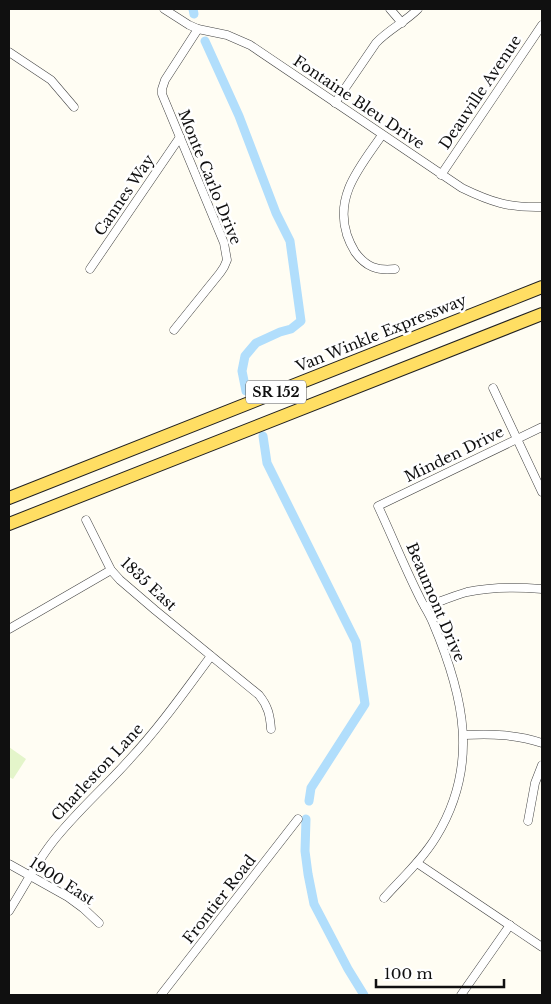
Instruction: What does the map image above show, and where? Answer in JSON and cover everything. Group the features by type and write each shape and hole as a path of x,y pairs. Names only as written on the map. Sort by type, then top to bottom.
{"main road":[{"name":"Van Winkle Expressway","path":"9,498 542,287"},
{"name":"SR 152","path":"9,524 542,314"}],"street":[{"name":"Fontaine Bleu Drive","path":"164,9 189,25 239,39 462,188 499,204 520,208 542,207"},
{"path":"390,9 402,23"},
{"path":"335,103 372,48 384,35 418,9"},
{"name":"Deauville Avenue","path":"441,175 542,25"},
{"name":"Monte Carlo Drive","path":"174,330 220,274 227,260 224,243 163,97 162,89 165,80 198,28"},
{"path":"9,52 50,80 74,107"},
{"path":"382,135 350,182 344,202 343,216 349,240 354,251 363,261 373,268 395,269"},
{"name":"Cannes Way","path":"90,269 180,136"},
{"path":"493,388 542,492"},
{"name":"Minden Drive","path":"378,506 542,427"},
{"name":"Beaumont Drive","path":"378,506 419,598 433,622 459,699 464,735 458,784 446,817 436,837 417,863 384,898"},
{"name":"1835 East","path":"86,520 112,570 120,580 260,695 270,716 270,729"},
{"path":"9,629 112,570"},
{"path":"425,608 466,593 490,589 542,589"},
{"name":"Charleston Lane","path":"9,911 30,875 58,834 118,773 144,743 211,656"},
{"path":"464,735 510,735 529,738 542,743"},
{"path":"528,821 535,783 542,765"},
{"name":"Frontier Road","path":"161,995 298,819"},
{"path":"417,863 542,947"},
{"name":"1900 East","path":"9,864 75,902 99,923"},
{"path":"461,995 510,925"}],"green space":[{"path":"9,747 26,759 13,779 9,777"}],"waterway":[{"path":"193,9 194,14"},
{"path":"205,41 239,116 276,213 290,241 301,321 291,329 256,343 245,356 242,371 246,391"},
{"path":"263,436 267,463 356,642 365,704 311,788 309,801"},
{"path":"306,819 305,851 314,904 348,969 364,995"}]}
